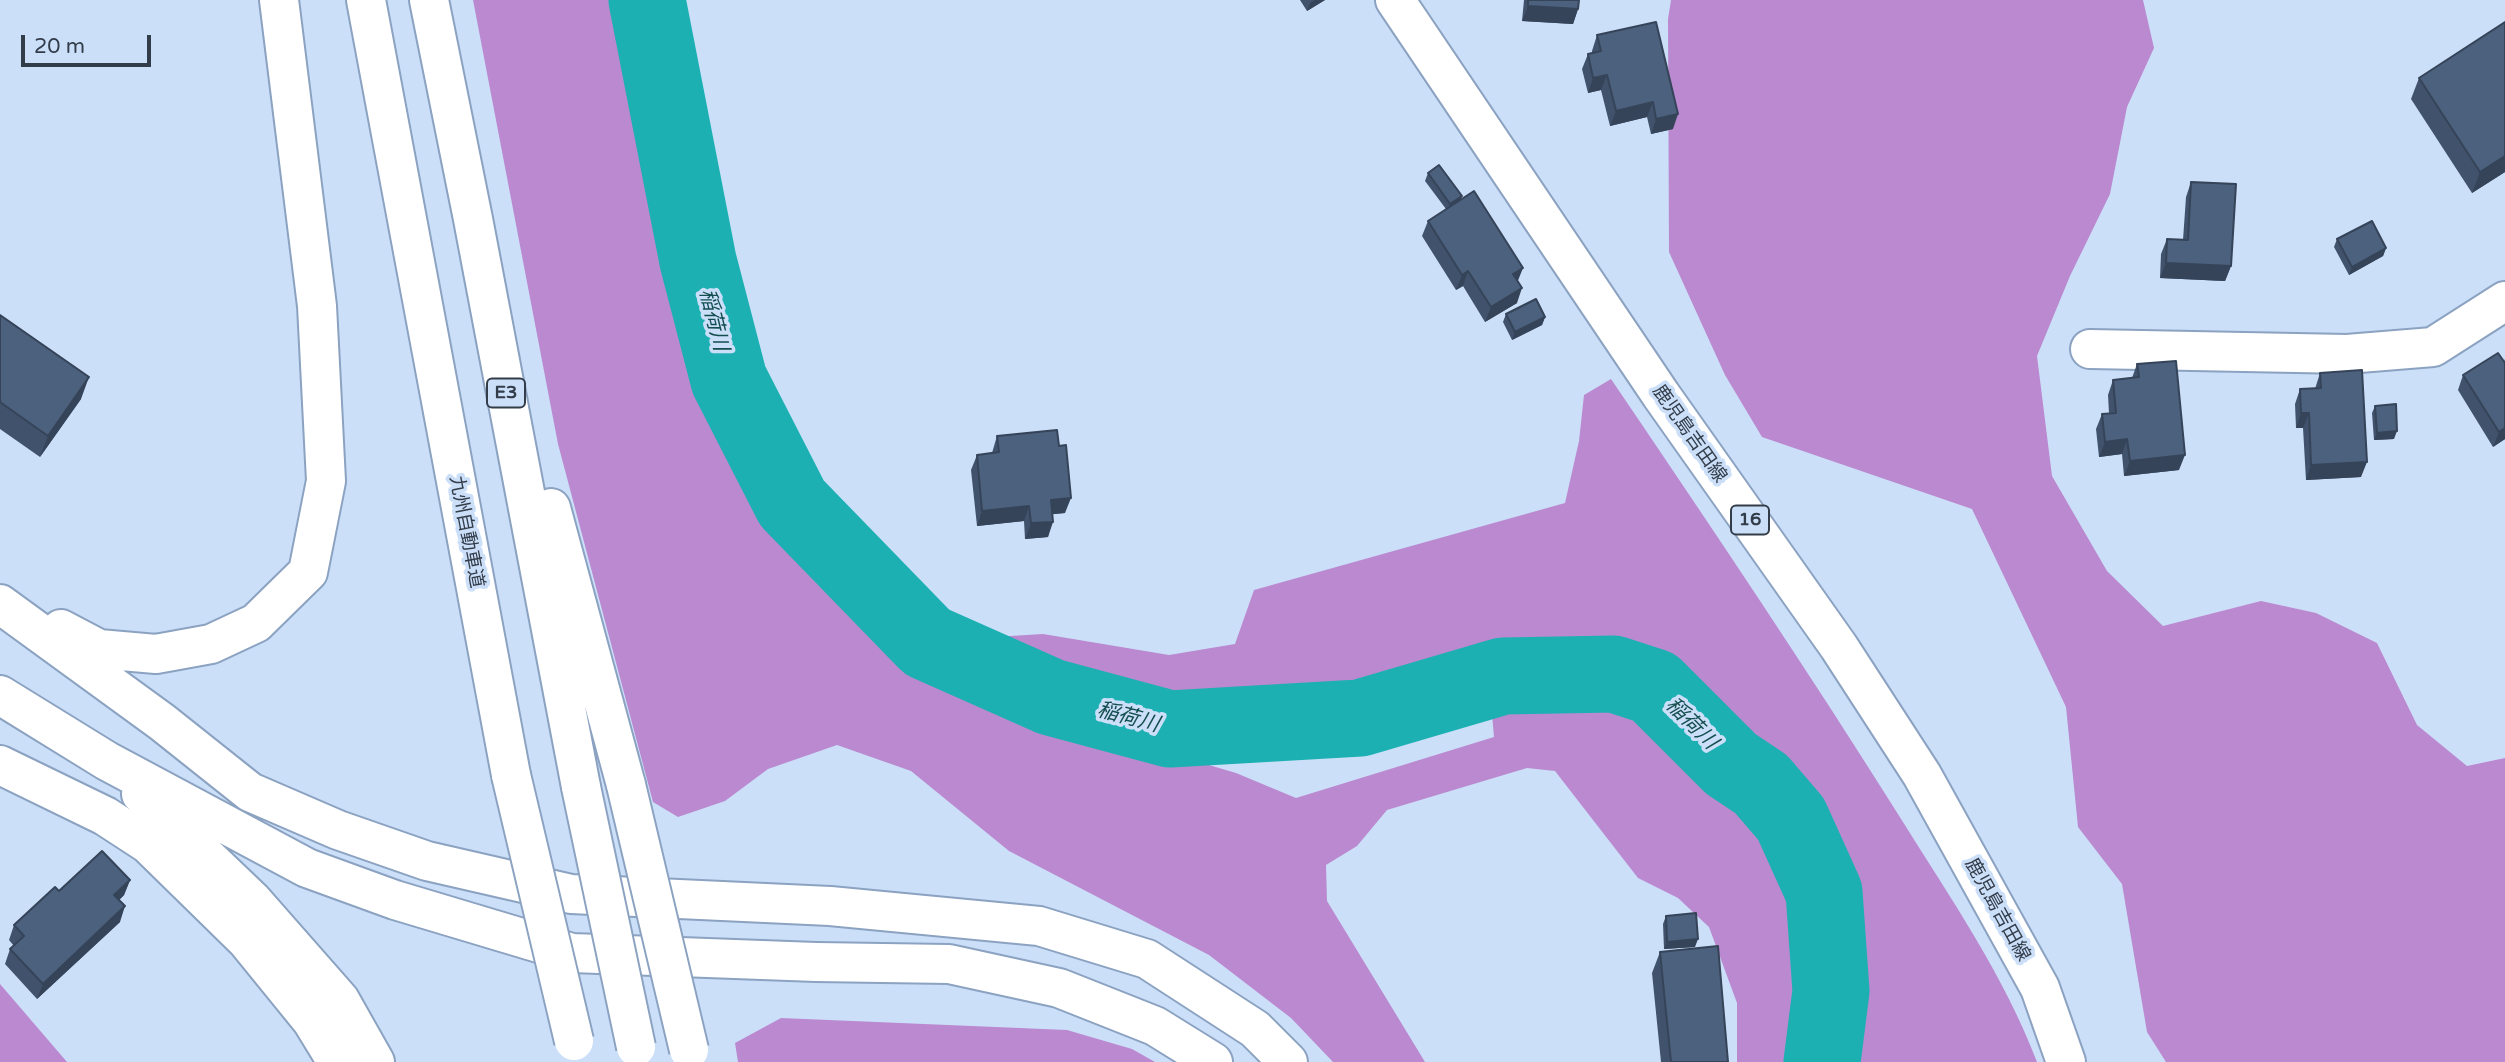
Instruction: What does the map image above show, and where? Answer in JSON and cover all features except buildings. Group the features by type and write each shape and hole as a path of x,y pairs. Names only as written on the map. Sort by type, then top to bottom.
{"main road":[{"path":"0,597 99,649 156,654 211,644 256,623 307,572 326,481 317,306 279,0"},
{"name":"九州自動車道","path":"366,0 511,775 576,1051"},
{"name":"E3","path":"429,0 581,787 638,1055"},
{"name":"鹿児島吉田線","path":"1395,0 1661,395 1839,647 1922,775 2040,988 2066,1062"},
{"path":"473,219 626,785 691,1056"},
{"path":"2090,349 2347,354 2433,347 2505,301"},
{"path":"0,604 162,722 250,792 351,834 428,861 571,894 830,906 1039,926 1147,960 1255,1029 1288,1062"},
{"path":"0,695 107,761 307,868 395,900 572,953 949,964 1059,988 1154,1026 1213,1062"},
{"path":"107,761 253,901 340,1000 375,1062"},
{"path":"0,765 105,816 148,844 247,941 312,1021 337,1062"}],"shaded area":[{"path":"473,0 625,0 655,136 698,362 753,478 827,576 880,628 970,688 1094,731 1236,773 1296,798 1494,737 1488,668 1340,731 1250,738 1067,690 1002,661 994,637 1043,634 1169,655 1235,644 1254,590 1565,503 1579,441 1584,395 1611,379 1795,654 1958,909 2009,999 2037,1062 1737,1062 1737,1003 1709,927 1678,898 1638,878 1555,771 1527,768 1387,810 1357,846 1326,865 1327,901 1425,1062 1333,1062 1291,1018 1209,955 1009,851 911,771 837,745 768,769 725,801 678,817 653,802 558,444"},
{"path":"1671,0 2143,0 2154,48 2127,107 2110,194 2070,276 2037,356 2052,476 2107,571 2163,626 2261,601 2316,613 2377,643 2417,725 2467,766 2505,758 2505,1062 2166,1062 2147,1032 2122,884 2078,827 2066,707 1972,509 1762,437 1725,375 1669,252 1668,19"},
{"path":"0,984 67,1062 0,1062"},
{"path":"781,1018 1067,1030 1132,1049 1155,1062 738,1062 735,1043"}],"waterway":[{"name":"稲荷川","path":"647,0 698,261 729,380 792,503 927,642 1051,697 1170,729 1360,718 1503,676 1614,674 1654,687 1731,764 1761,784 1791,819 1824,892 1831,991 1822,1062"}]}
